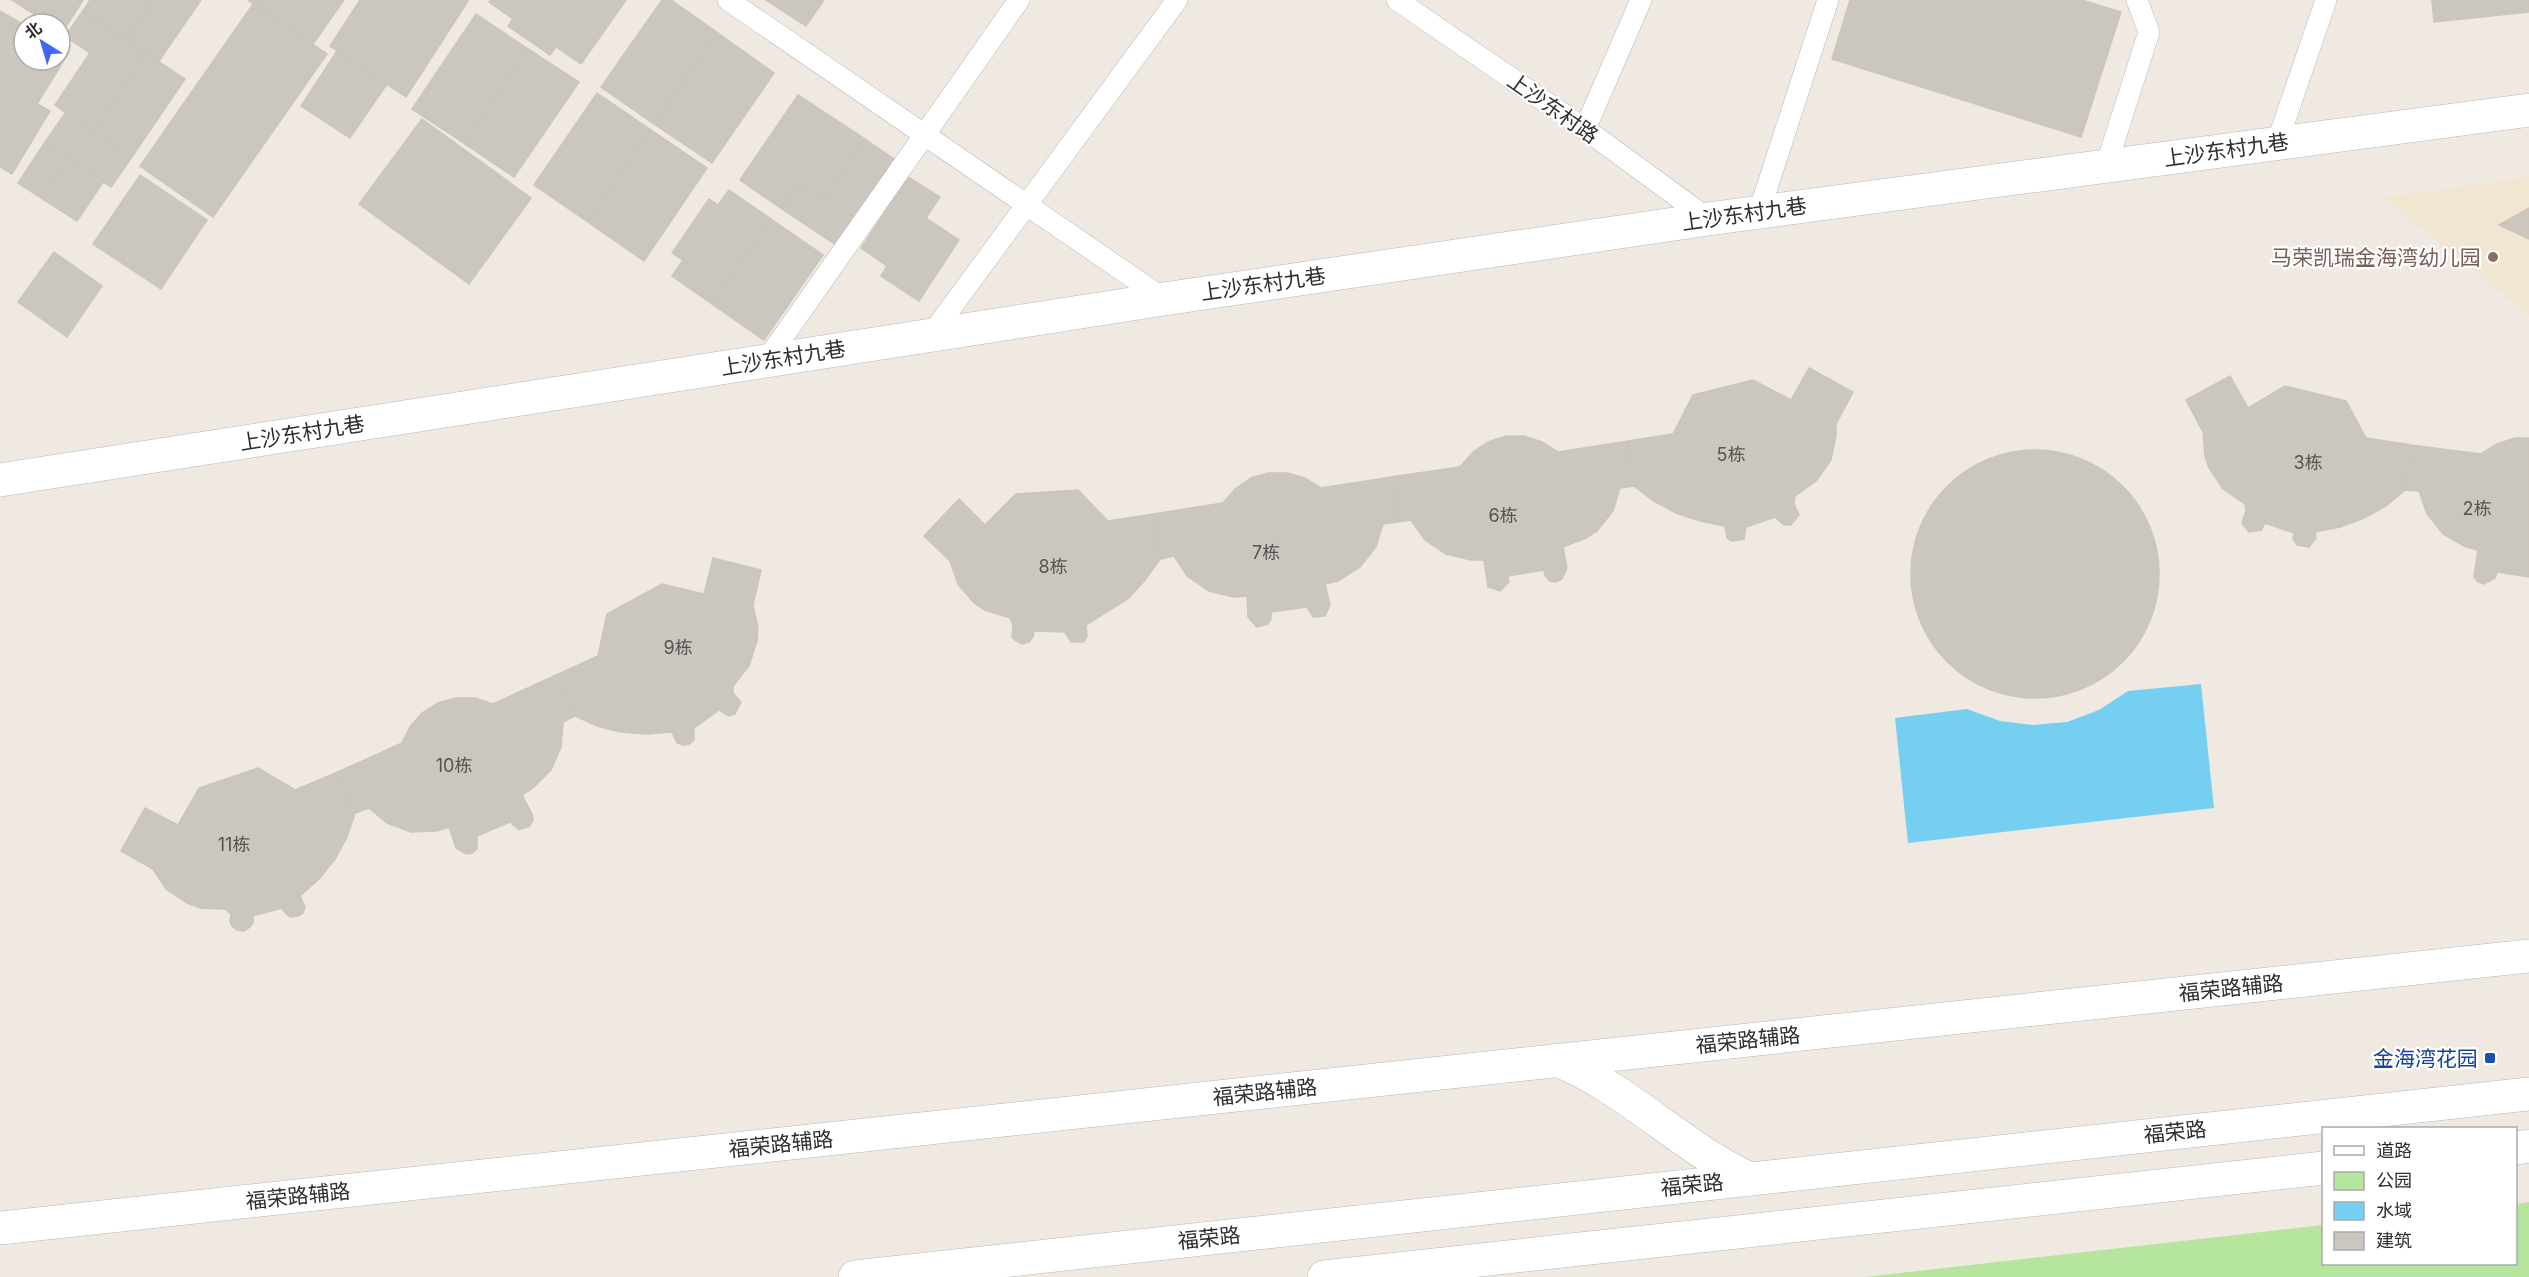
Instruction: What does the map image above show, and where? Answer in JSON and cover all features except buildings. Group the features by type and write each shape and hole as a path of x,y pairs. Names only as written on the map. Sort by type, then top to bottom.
{"street":[{"name":"上沙东村九巷","path":"0,480 1164,299 1708,219 2529,110"},
{"name":"福荣路辅路","path":"0,1228 2529,956"},
{"path":"1557,1060 1599,1080 1710,1158 1750,1179"},
{"name":"福荣路","path":"855,1277 2529,1094"},
{"path":"1324,1277 2322,1168"}],"lane":[{"path":"728,0 1164,299"},
{"path":"766,361 1019,0"},
{"path":"932,335 1177,0"},
{"name":"上沙东村路","path":"1396,0 1585,129 1708,219"},
{"path":"1585,129 1641,0"},
{"path":"1759,212 1828,0"},
{"path":"2106,166 2149,32 2137,0"},
{"path":"2277,143 2326,0"}],"shaded area":[{"name":"马荣凯瑞金海湾幼儿园","path":"2529,177 2529,315 2383,198"}],"green space":[{"path":"2529,1202 2529,1277 1865,1277 2322,1225 2322,1265 2517,1265 2517,1204"}],"water":[{"path":"2201,684 2214,808 1908,843 1895,718 1967,709 2000,721 2033,725 2067,722 2099,710 2128,691"}],"place":[{"name":"马荣凯瑞金海湾幼儿园","path":"2493,257"},
{"name":"金海湾花园","path":"2490,1058"}]}
